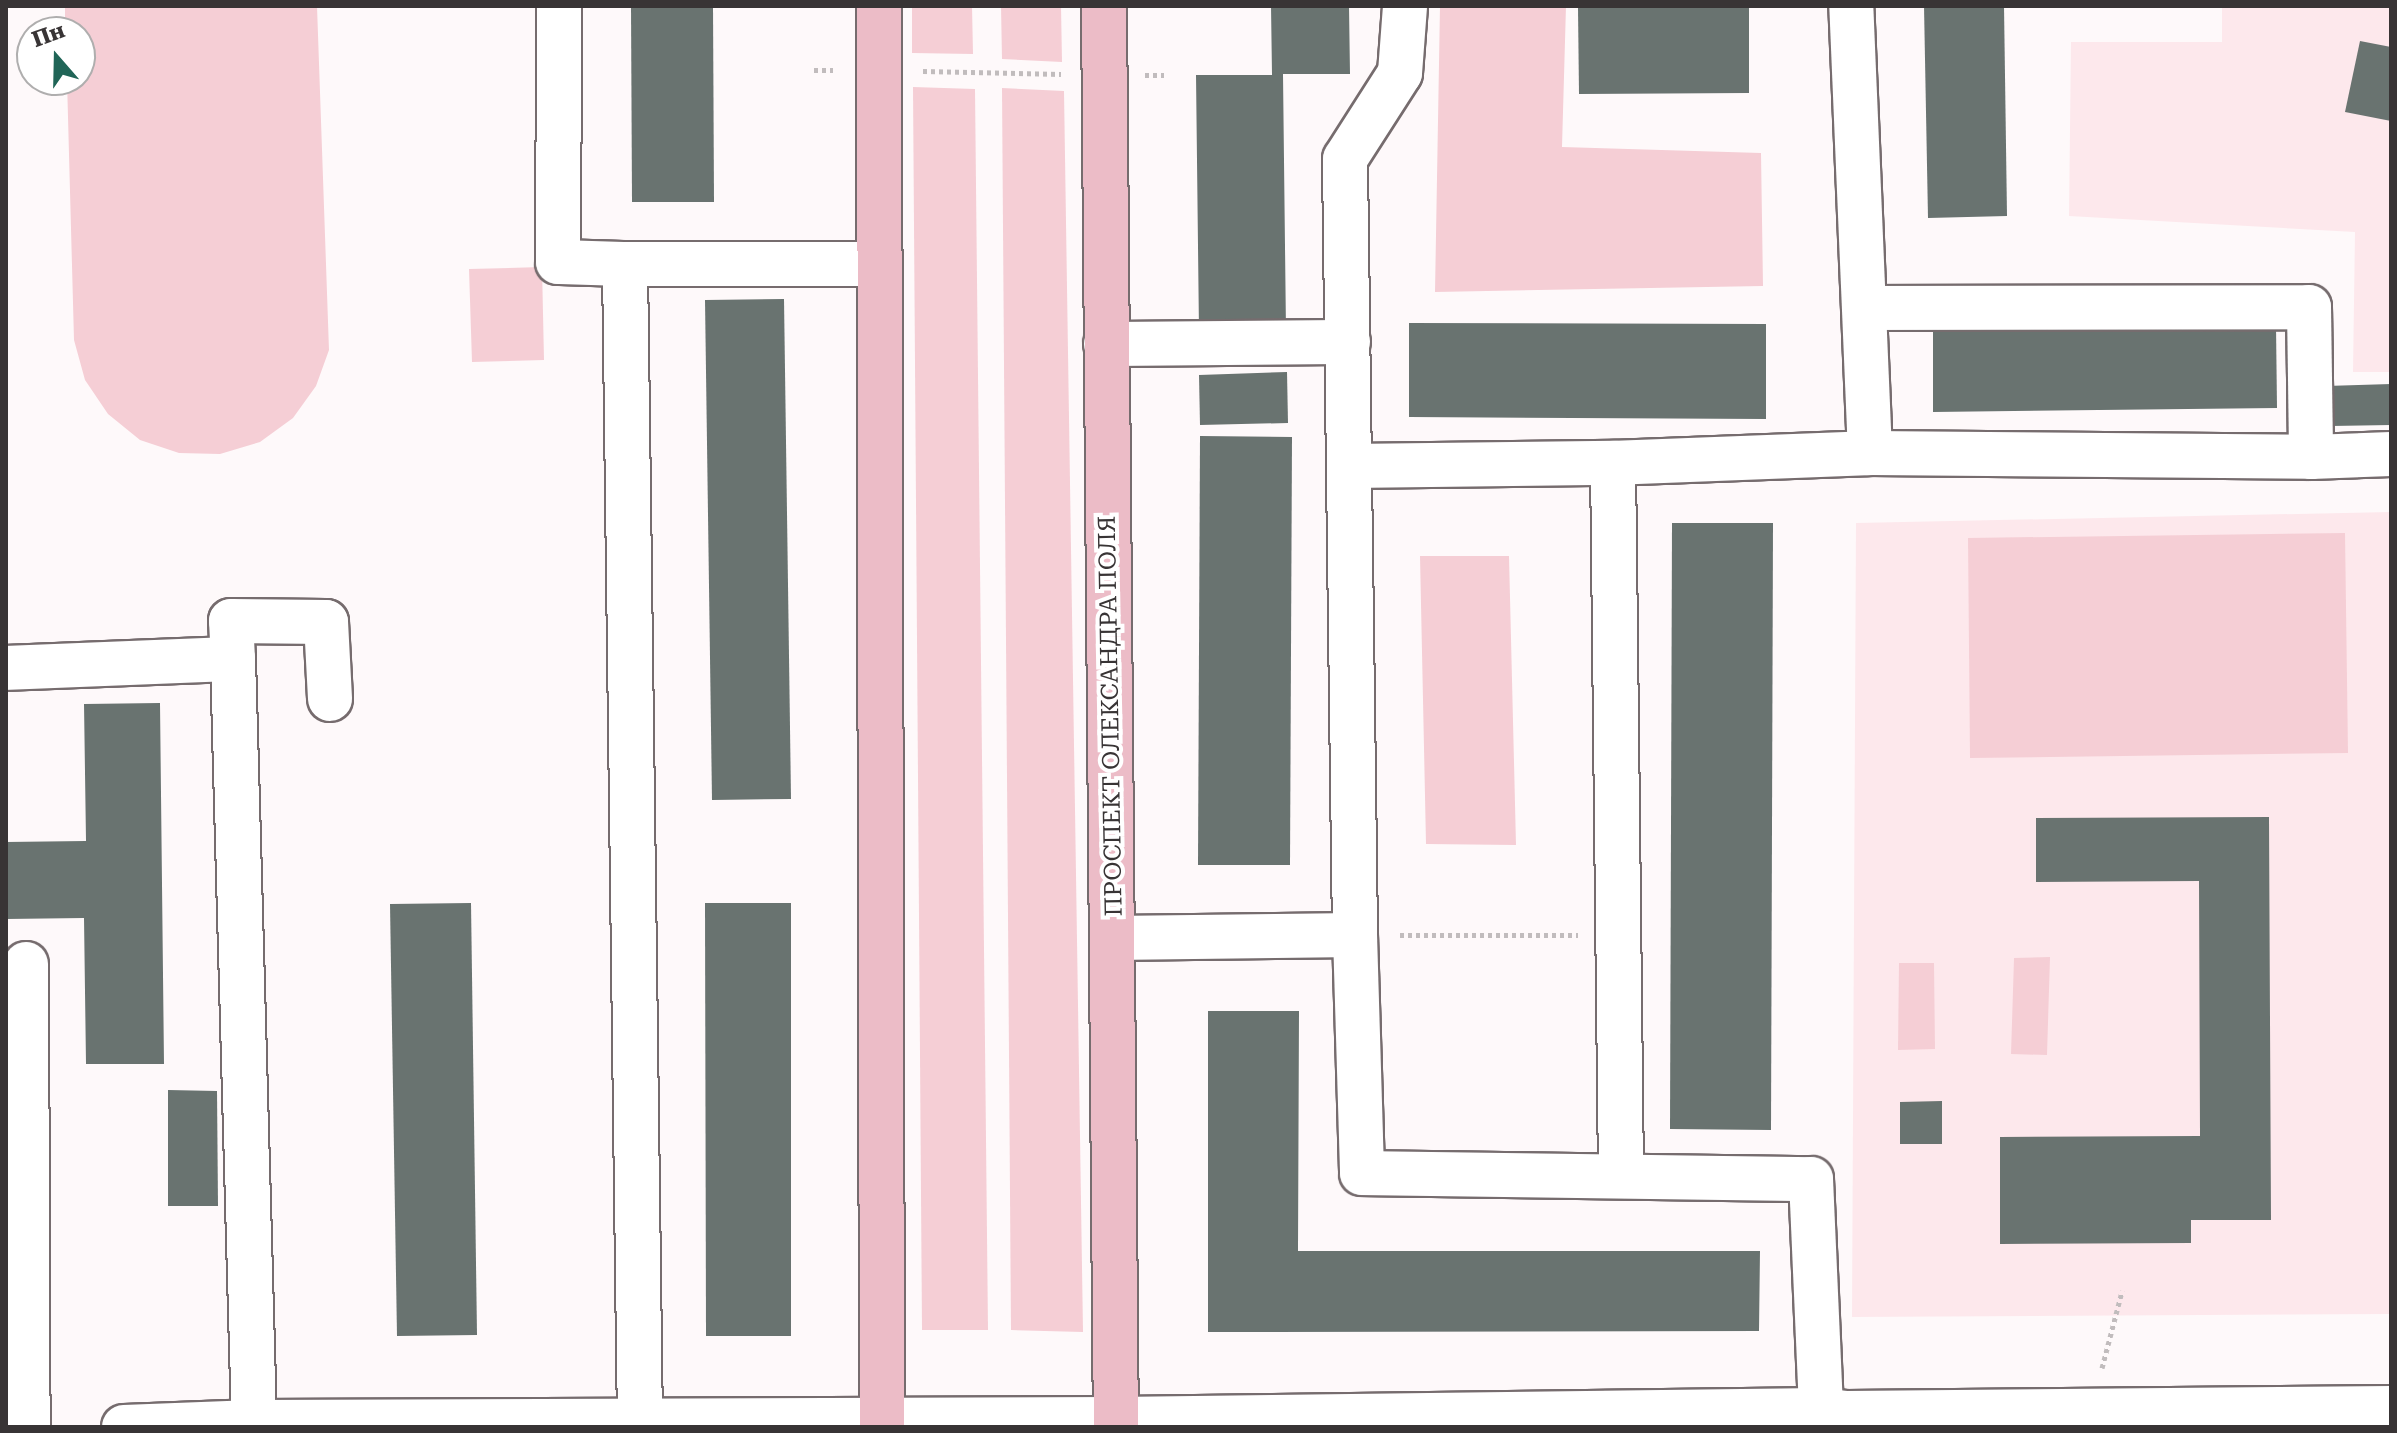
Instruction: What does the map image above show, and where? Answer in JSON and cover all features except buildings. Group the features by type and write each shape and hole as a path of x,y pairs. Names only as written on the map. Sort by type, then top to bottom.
{"main road":[{"path":"879,6 877,264 882,1423"},
{"name":"ПРОСПЕКТ ОЛЕКСАНДРА ПОЛЯ","path":"1104,6 1116,1423"}],"street":[{"path":"559,6 558,262 877,264"},
{"path":"1405,6 1400,73 1345,159 1355,935 1362,1173 1811,1179 1838,1417"},
{"path":"1851,6 1870,453"},
{"path":"625,264 640,1424"},
{"path":"1879,308 2309,307 2311,457"},
{"path":"1106,344 1348,342"},
{"path":"1351,466 1613,463 1870,453 2311,457 2391,454"},
{"path":"1613,463 1621,1176"},
{"path":"254,1422 231,621 326,622 330,699"},
{"path":"6,668 233,659"},
{"path":"1114,938 1355,935"},
{"path":"26,964 28,1427"},
{"path":"127,1426 254,1422 1116,1423 1838,1417 2391,1408"}],"path":[{"path":"814,70 833,70"},
{"path":"911,71 1066,74"},
{"path":"1355,935 1616,935"},
{"path":"2099,1378 2122,1291"}],"shaded area":[{"path":"65,6 317,6 329,350 316,386 293,418 260,442 220,454 179,453 140,440 108,414 85,380 74,340 67,96 96,96 96,16 65,16"},
{"path":"912,6 972,6 973,54 912,53"},
{"path":"1001,6 1061,6 1062,62 1002,59"},
{"path":"1440,6 1566,6 1562,147 1761,153 1763,286 1435,292"},
{"path":"2222,6 2391,6 2391,372 2353,372 2355,232 2069,216 2071,42 2222,42"},
{"path":"913,87 975,89 988,1330 922,1330"},
{"path":"1002,88 1064,91 1083,1332 1011,1330"},
{"path":"542,267 544,360 472,362 469,269"},
{"path":"2391,512 2391,1314 1852,1317 1856,523"},
{"path":"2345,533 2348,753 1970,758 1968,538"},
{"path":"1420,556 1509,556 1516,845 1426,844"},
{"path":"2050,957 2047,1055 2011,1054 2014,958"},
{"path":"1899,963 1934,963 1935,1049 1898,1050"}]}
